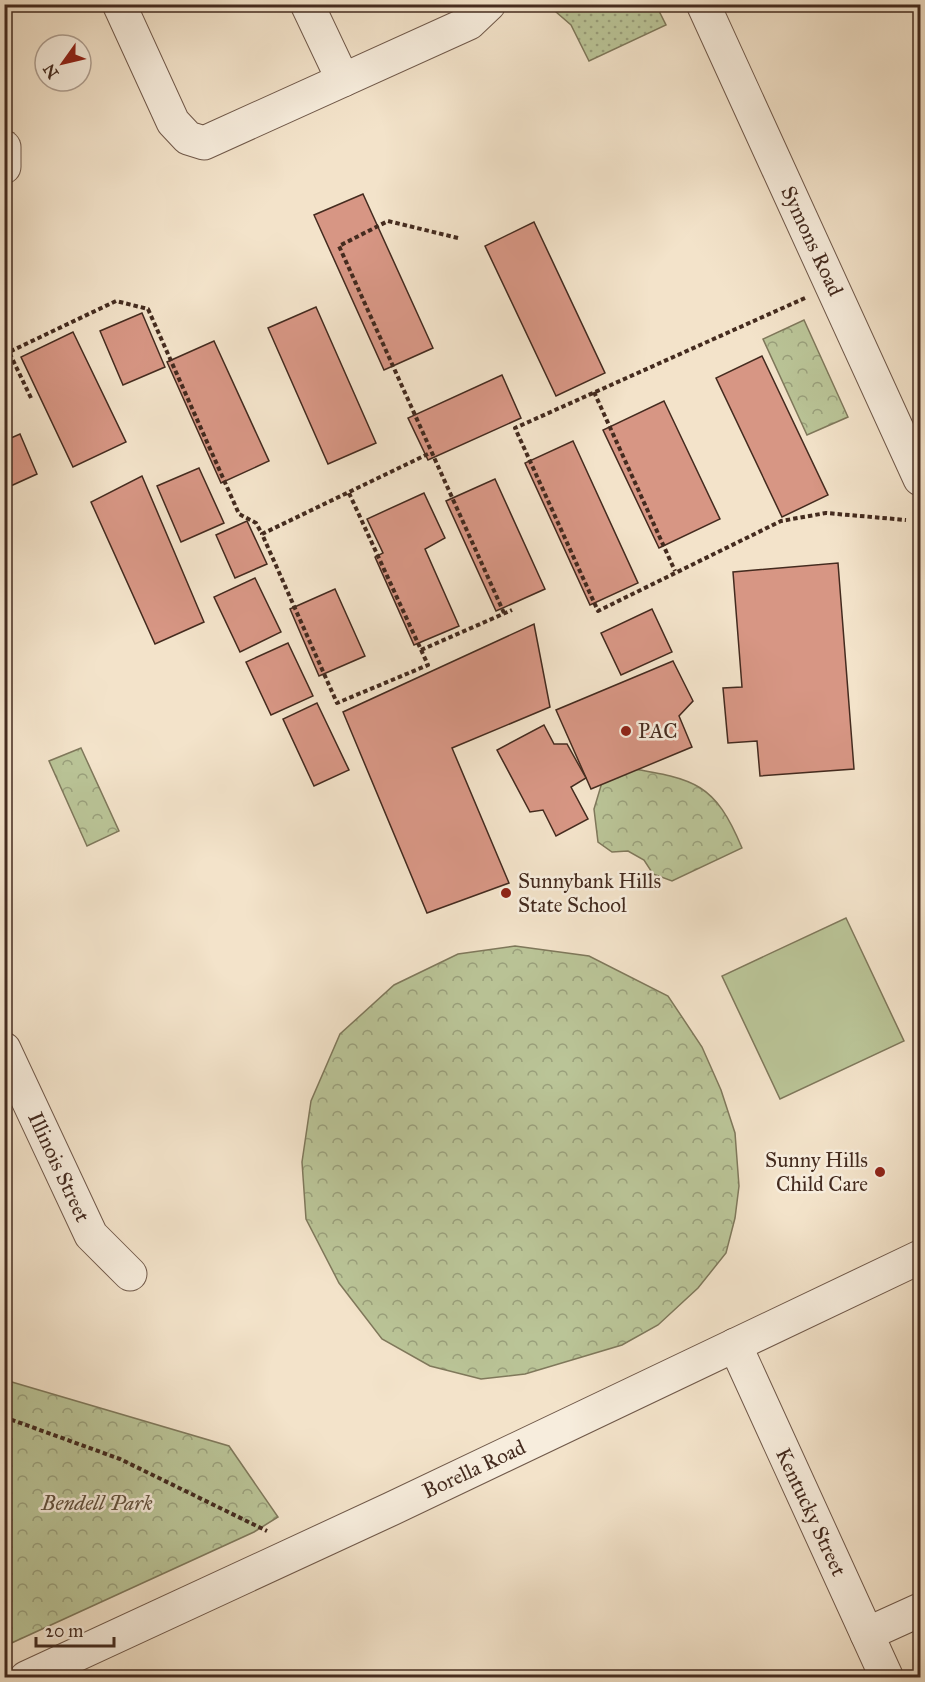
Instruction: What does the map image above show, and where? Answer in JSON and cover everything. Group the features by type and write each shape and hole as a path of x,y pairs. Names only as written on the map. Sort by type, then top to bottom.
{"street":[{"path":"119,4 173,122 188,138 204,143 469,22 489,4"},
{"path":"307,4 343,80"},
{"name":"Symons Road","path":"703,4 921,479"},
{"path":"4,147 4,167"},
{"name":"Illinois Street","path":"4,1049 91,1235 130,1274"},
{"name":"Borella Road","path":"26,1677 380,1514 921,1257"},
{"name":"Kentucky Street","path":"735,1345 887,1677"},
{"path":"867,1634 921,1610"}],"path":[{"path":"458,238 388,221 339,246 430,453 504,613"},
{"path":"805,298 515,428 598,610 781,521 826,513 906,520"},
{"path":"31,398 9,352 116,302 148,309 239,514 256,523 262,534 337,703 428,665 349,493"},
{"path":"594,392 675,571"},
{"path":"262,534 430,453"},
{"path":"421,650 512,610"},
{"path":"4,1417 120,1459 267,1531"}],"green space":[{"path":"548,5 656,5 666,25 589,61 571,25"},
{"path":"804,320 848,417 807,435 763,339"},
{"path":"81,748 119,831 87,846 49,761"},
{"path":"628,768 670,776 700,788 712,797 722,810 742,848 672,881 653,874 644,860 628,851 612,852 598,842 594,809 603,779"},
{"path":"846,918 904,1041 780,1099 722,976"},
{"path":"515,946 589,956 668,996 702,1047 721,1090 735,1133 739,1186 735,1218 726,1253 698,1288 658,1325 622,1345 525,1374 481,1379 430,1366 382,1339 339,1283 306,1219 302,1162 311,1101 340,1034 394,985 458,954"},
{"name":"Bendell Park","path":"5,1380 229,1446 278,1517 254,1532 5,1646"}],"building":[{"path":"363,194 433,348 384,370 314,215"},
{"path":"534,222 605,373 556,396 485,246"},
{"path":"316,307 376,443 328,464 268,328"},
{"path":"142,313 165,367 123,385 100,331"},
{"path":"73,332 126,442 73,467 21,357"},
{"path":"214,341 269,461 221,483 167,362"},
{"path":"762,356 828,495 782,517 716,378"},
{"path":"502,375 521,418 428,460 408,418"},
{"path":"664,401 720,519 659,548 603,430"},
{"path":"20,434 37,474 4,489 4,441"},
{"path":"573,441 638,583 590,605 525,463"},
{"path":"199,468 224,523 181,542 157,486"},
{"path":"142,476 204,622 155,644 91,502"},
{"path":"495,479 545,589 496,611 446,501"},
{"path":"424,493 445,538 425,549 459,626 414,645 375,557 383,553 367,519"},
{"path":"247,521 267,564 235,578 216,535"},
{"path":"838,563 854,769 760,776 757,741 728,743 723,688 742,687 733,572"},
{"path":"255,578 281,632 240,652 214,597"},
{"path":"335,589 365,656 319,676 290,609"},
{"path":"652,609 672,652 621,675 601,633"},
{"path":"534,624 550,707 452,748 509,883 427,913 343,712"},
{"path":"288,643 313,696 271,715 246,662"},
{"name":"PAC","path":"673,661 693,701 679,716 692,747 591,789 556,710"},
{"path":"317,703 349,770 314,786 283,719"},
{"path":"544,725 554,744 567,744 586,778 571,787 588,819 556,836 543,810 530,812 497,750"}],"place":[{"name":"PAC","path":"626,731"},
{"name":"Sunnybank Hills State School","path":"506,893"},
{"name":"Sunny Hills Child Care","path":"880,1172"}]}
